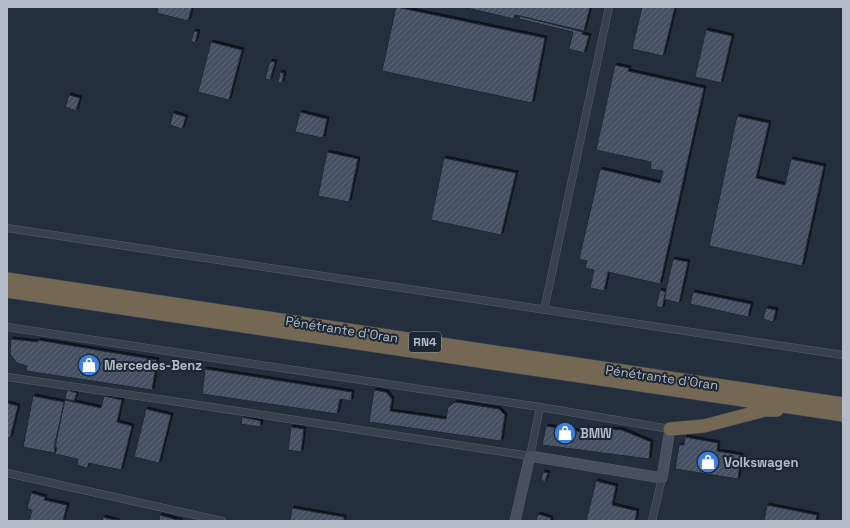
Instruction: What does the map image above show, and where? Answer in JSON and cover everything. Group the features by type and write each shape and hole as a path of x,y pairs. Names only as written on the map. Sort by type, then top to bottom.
{"highway":[{"name":"Pénétrante d'Oran","path":"7,279 843,404"},
{"name":"Pénétrante d'Oran","path":"7,291 843,415"},
{"path":"670,429 704,426 766,410 812,410"}],"street":[{"path":"544,310 609,7"},
{"path":"7,228 843,355"},
{"path":"7,327 540,407 670,429 662,478 652,521"},
{"path":"7,377 530,456 662,478"},
{"path":"515,521 540,407"},
{"path":"7,473 222,521"}],"building":[{"path":"158,7 192,7 188,21 157,13"},
{"path":"396,7 545,38 532,103 382,71"},
{"path":"463,7 590,7 584,31 515,15 514,19"},
{"path":"642,7 675,7 663,56 632,49"},
{"path":"520,16 583,32 582,34 589,36 584,53 569,49 573,32 519,19"},
{"path":"706,30 732,36 721,83 695,77"},
{"path":"194,31 198,32 195,43 191,41"},
{"path":"211,42 242,50 229,100 198,92"},
{"path":"270,61 275,62 270,80 265,79"},
{"path":"615,65 629,68 628,71 704,88 660,284 608,272 604,291 590,288 594,270 585,268 587,261 579,259 600,169 660,183 663,171 650,169 651,162 596,150"},
{"path":"280,72 284,73 282,83 278,83"},
{"path":"69,95 80,98 76,111 65,107"},
{"path":"300,112 327,119 323,138 295,132"},
{"path":"173,113 186,117 182,129 170,125"},
{"path":"737,116 769,123 756,178 785,185 791,159 824,166 802,266 709,246"},
{"path":"327,152 358,159 349,202 318,196"},
{"path":"444,158 516,173 501,235 431,220"},
{"path":"673,259 688,262 679,303 664,299"},
{"path":"660,290 666,292 662,308 656,306"},
{"path":"693,292 751,304 748,317 690,304"},
{"path":"766,308 776,310 773,322 763,319"},
{"name":"Mercedes-Benz","path":"11,339 38,342 38,340 157,360 152,390 26,371 27,366 17,363 10,354"},
{"path":"205,369 352,392 351,401 340,399 337,414 202,394"},
{"path":"67,390 77,393 74,401 65,399"},
{"path":"374,390 386,392 392,399 390,411 446,419 448,407 455,402 499,409 505,415 501,441 369,422"},
{"path":"33,396 64,402 54,453 23,447"},
{"path":"104,396 122,400 117,422 132,426 121,470 89,463 87,468 77,465 78,459 55,454 57,448 54,447 65,400 101,408"},
{"path":"7,403 18,406 10,438 7,437"},
{"path":"146,409 171,415 159,463 134,457"},
{"path":"242,417 261,421 260,427 241,424"},
{"path":"546,426 583,432 583,430 596,430 601,428 622,430 651,442 649,459 542,445"},
{"path":"291,427 304,429 301,452 288,450"},
{"name":"Volkswagen","path":"685,437 718,443 717,451 741,455 738,479 675,469 679,445 684,445"},
{"path":"543,472 548,473 545,482 541,480"},
{"path":"596,481 616,486 612,505 637,511 635,521 586,521"},
{"path":"31,493 45,497 44,500 67,505 63,521 29,521 32,510 27,509"},
{"path":"767,505 817,515 816,521 764,521"},
{"path":"292,508 344,517 344,521 290,521"},
{"path":"538,514 551,518 550,521 536,521"},
{"path":"160,515 181,521 159,521"},
{"path":"103,517 118,521 102,521"}],"place":[{"name":"Mercedes-Benz","path":"89,365"},
{"name":"BMW","path":"565,433"},
{"name":"Volkswagen","path":"708,462"}]}
